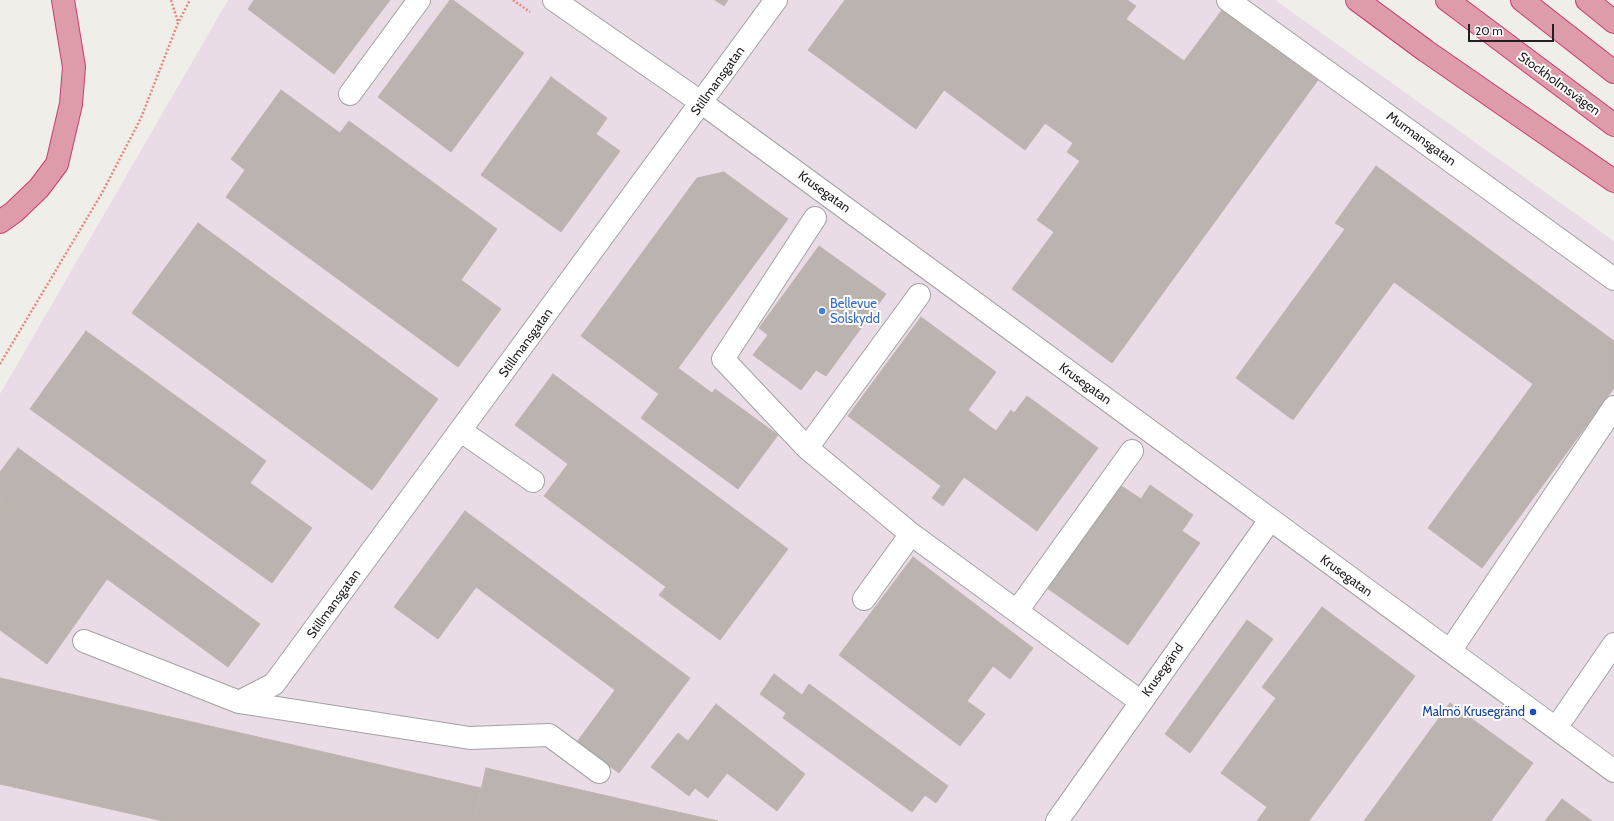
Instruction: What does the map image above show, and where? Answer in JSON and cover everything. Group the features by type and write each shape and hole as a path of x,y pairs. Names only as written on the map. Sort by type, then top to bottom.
{"highway":[{"path":"0,222 14,212 39,188 57,164 71,104 74,67 63,0"},
{"path":"1357,0 1426,51 1614,181"},
{"name":"Stockholmsvägen","path":"1447,0 1614,125"},
{"path":"1522,0 1614,72"},
{"path":"1587,0 1614,22"}],"street":[{"path":"350,94 419,0"},
{"name":"Krusegatan","path":"554,0 702,103 1614,771"},
{"name":"Stillmansgatan","path":"239,702 274,684 702,103 776,0"},
{"name":"Murmansgatan","path":"1228,0 1614,279"},
{"path":"815,218 723,360 807,448 911,534 1141,702"},
{"path":"807,448 919,295"},
{"path":"1450,651 1614,407"},
{"path":"461,431 532,481"},
{"path":"1017,611 1132,451"},
{"name":"Krusegränd","path":"1057,821 1270,520"},
{"path":"864,599 911,534"},
{"path":"84,641 239,702 470,738 549,735 599,772"},
{"path":"1556,728 1614,644"}],"path":[{"path":"171,0 178,23"},
{"path":"0,364 102,193 141,118 178,23 190,0"}],"shaded area":[{"path":"228,0 1275,0 1614,241 1614,821 0,821 0,394"}],"building":[{"path":"254,0 390,0 334,74 248,9"},
{"path":"450,0 453,0 524,53 451,152 378,97"},
{"path":"715,0 728,0 724,6"},
{"path":"845,0 1127,0 1136,6 1126,19 1184,61 1222,10 1318,80 1112,363 1012,289 1054,232 1037,220 1080,161 1067,152 1073,143 1045,123 1025,150 944,90 916,129 808,50"},
{"path":"551,77 607,118 596,134 620,151 561,232 481,175"},
{"path":"281,90 340,133 349,121 497,229 461,280 501,309 458,367 226,197 245,170 231,159"},
{"path":"1376,166 1614,341 1614,388 1482,568 1428,528 1533,384 1394,282 1293,420 1236,378 1345,229 1335,223"},
{"path":"724,172 788,219 659,394 581,336 697,178"},
{"path":"198,223 438,399 372,490 132,313"},
{"name":"Bellevue Solskydd","path":"819,246 886,294 826,376 816,370 801,390 753,355 768,335 759,328"},
{"path":"921,317 996,372 968,410 996,431 1011,410 1014,413 1027,396 1098,448 1037,531 964,477 943,506 932,498 941,486 848,416"},
{"path":"86,331 266,461 250,483 312,528 272,583 30,409"},
{"path":"678,368 712,393 715,389 778,435 738,489 641,418"},
{"path":"553,374 788,549 720,640 659,595 666,587 544,496 568,464 515,425"},
{"path":"18,448 260,624 228,667 0,501 0,472"},
{"path":"1120,485 1141,499 1150,485 1193,515 1182,531 1200,543 1128,645 1047,588"},
{"path":"0,501 107,579 47,664 0,630"},
{"path":"465,511 690,678 619,773 577,742 615,690 476,587 438,639 394,607"},
{"path":"913,557 1033,648 1010,679 993,666 967,701 985,714 960,746 839,655"},
{"path":"1322,607 1415,676 1309,821 1257,821 1267,807 1221,773 1276,698 1262,687"},
{"path":"1247,620 1273,639 1190,753 1165,734"},
{"path":"774,674 802,695 809,684 948,786 936,803 925,795 912,812 783,718 786,713 760,694"},
{"path":"0,678 481,788 474,821 163,821 0,784"},
{"path":"1450,703 1533,763 1491,821 1364,821"},
{"path":"716,704 805,774 777,811 727,773 708,798 695,788 689,796 651,767 678,733 688,741"},
{"path":"486,768 664,809 662,821 474,821"},
{"path":"1562,799 1592,821 1545,821"},
{"path":"664,809 718,821 662,821"}],"place":[{"name":"Bellevue Solskydd","path":"822,311"},
{"name":"Malmö Krusegränd","path":"1533,712"}]}
